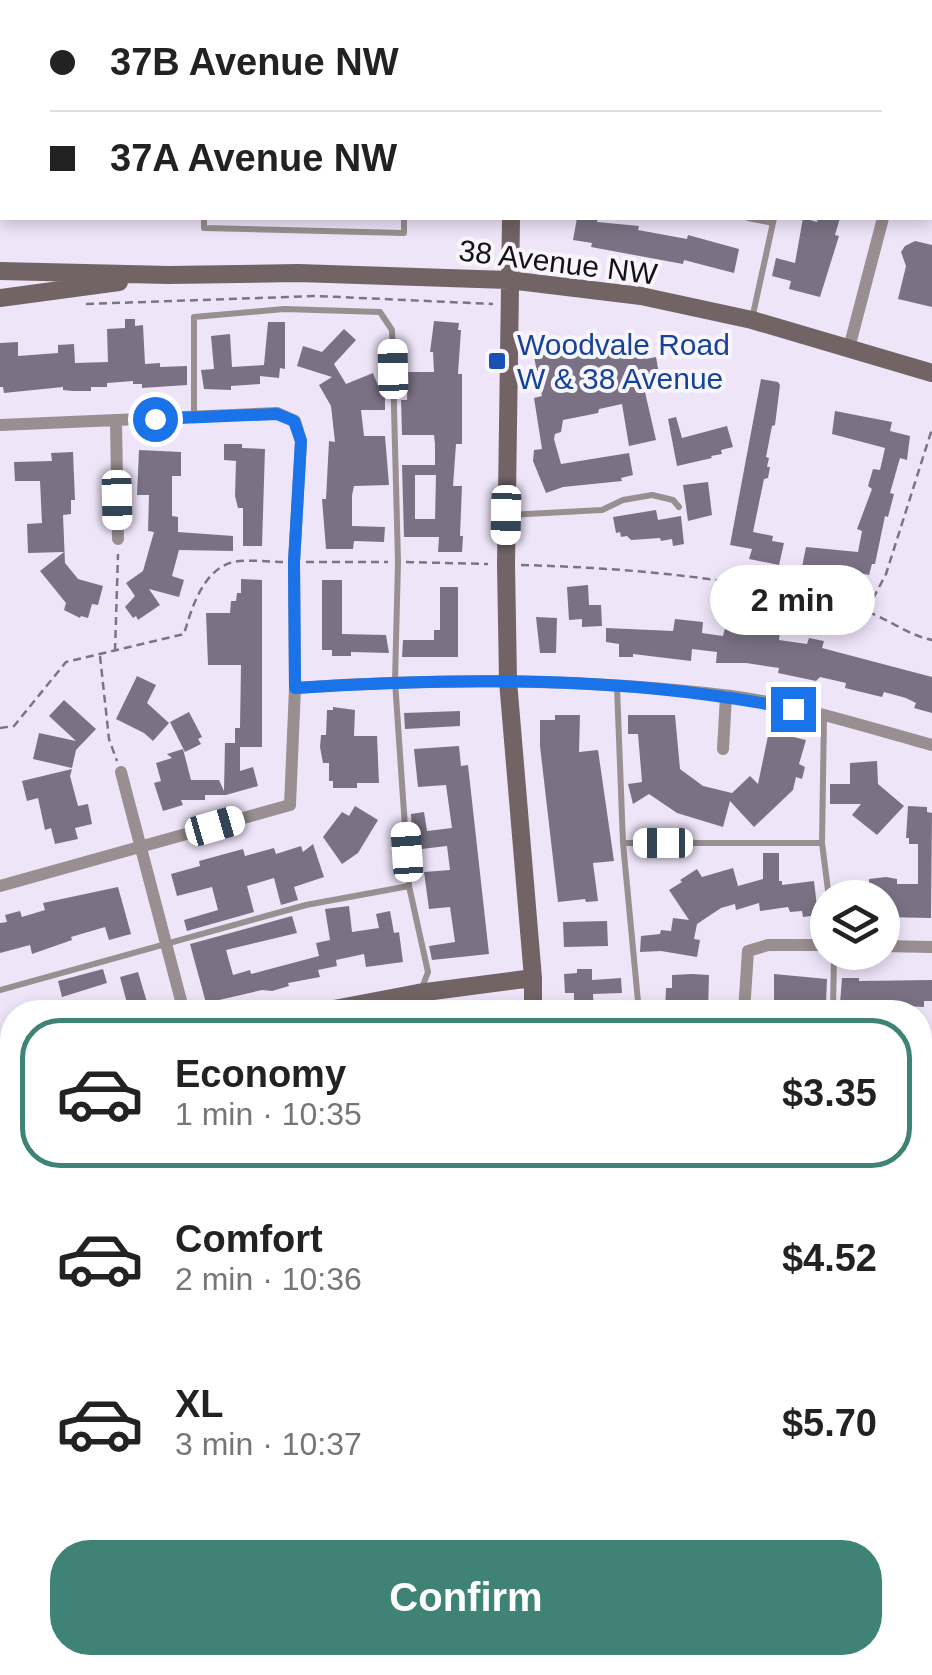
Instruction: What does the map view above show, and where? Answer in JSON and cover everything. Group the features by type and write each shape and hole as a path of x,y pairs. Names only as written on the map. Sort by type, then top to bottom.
{"street":[{"path":"510,220 508,681 532,1000"},
{"path":"849,348 881,220"},
{"name":"38 Avenue NW","path":"0,271 298,273 508,280 641,296 752,320 932,373"},
{"name":"38 Avenue NW","path":"0,298 169,275"},
{"path":"0,425 277,414 294,421 301,441 294,562 295,688 290,805 0,886"},
{"path":"116,422 118,538"},
{"path":"295,688 395,681 508,681 726,696 824,715 932,745"},
{"path":"723,749 726,696"},
{"path":"120,772 181,1000"},
{"path":"745,1000 748,952 768,944 810,945"},
{"path":"900,946 932,947"},
{"path":"381,1000 533,978"}],"lane":[{"path":"204,220 204,228 404,234 404,220"},
{"path":"752,320 773,220"},
{"path":"194,415 194,317 284,310 380,312 392,330 398,562 395,681 410,886 428,972 416,1000"},
{"path":"506,515 602,510 624,500 652,496 673,500 679,507"},
{"path":"617,687 623,843 638,1000"},
{"path":"824,715 822,842 827,880"},
{"path":"623,843 822,842"},
{"path":"0,990 306,904 410,886"},
{"path":"832,1000 833,970"}],"path":[{"path":"866,611 886,574 932,429"},
{"path":"115,652 118,538"},
{"path":"0,728 14,726 66,662 184,634 191,610 209,576 232,562 622,568 753,585 866,611 932,640"},
{"path":"100,655 110,739 120,772"}],"building":[{"path":"577,220 598,220 687,239 688,235 739,249 734,273 684,260 683,264 591,247 592,243 573,240"},
{"path":"803,220 839,220 835,235 839,236 820,297 789,289 791,281 772,276 776,258 795,263"},
{"path":"915,241 932,245 932,307 898,299 906,266 901,252"},
{"path":"125,319 135,319 135,326 143,325 145,364 187,366 187,385 142,388 142,384 133,381 107,383 107,387 91,387 91,391 63,387 4,393 0,387 0,343 18,342 18,356 58,353 58,345 74,344 75,363 108,362 107,329 125,328"},
{"path":"434,321 459,323 462,444 456,444 453,486 462,486 462,552 438,552 439,537 404,537 402,465 435,465 435,444 434,435 402,435 401,400 407,400 408,372 434,372 430,352","holes":["415,475 436,475 435,519 415,519"]},
{"path":"268,322 285,322 285,369 280,368 279,378 260,376 260,384 231,386 231,390 204,389 201,370 214,369 211,336 230,334 232,367 264,365"},
{"path":"344,329 356,340 334,364 346,384 373,373 381,393 385,393 385,410 361,410 364,436 385,436 389,485 354,486 352,495 352,526 385,527 384,542 354,541 353,549 326,549 322,499 326,499 329,441 335,442 331,406 319,385 332,377 297,366 303,346 322,352"},
{"path":"587,343 588,347 609,343 611,352 622,349 623,357 644,353 646,359 656,357 659,374 642,379 656,440 629,446 622,404 563,420 561,432 554,439 561,464 629,453 633,475 621,478 622,481 563,487 546,493 533,461 534,450 542,449 534,398 542,396 534,357"},
{"path":"761,379 780,385 766,457 770,467 768,478 764,479 753,532 784,543 779,565 749,559 752,549 730,545"},
{"path":"835,411 892,422 890,431 910,436 907,460 900,458 890,493 894,494 875,564 869,575 849,571 847,580 802,567 806,547 858,552 862,531 857,529 872,489 868,486 873,469 880,470 885,448 832,434"},
{"path":"676,417 682,438 727,426 733,447 712,458 677,466 668,419"},
{"path":"224,444 265,449 262,546 243,546 243,508 238,508 235,496 236,461 224,460"},
{"path":"139,450 181,452 181,476 172,476 172,516 178,517 178,532 233,536 233,551 179,550 172,576 184,580 179,597 149,589 160,605 138,620 125,607 135,596 126,583 143,571 154,532 148,531 149,495 137,495"},
{"path":"73,452 75,500 71,500 71,514 63,515 65,563 78,579 103,586 98,605 92,604 88,618 64,610 66,603 40,571 64,552 28,553 27,524 42,523 40,481 15,481 14,462 52,461 51,453"},
{"path":"708,482 712,515 688,521 683,485"},
{"path":"656,510 658,520 681,516 684,544 673,546 672,539 660,538 631,540 616,533 613,517"},
{"path":"241,579 262,580 262,747 240,747 240,771 253,767 258,786 226,795 205,795 205,800 181,800 183,805 163,811 154,783 161,781 156,763 172,758 167,754 183,749 191,780 219,780 224,791 225,743 235,743 235,728 240,728 241,665 208,665 206,613 230,613 231,601 236,601 237,593 241,593"},
{"path":"322,580 342,580 342,634 386,635 389,653 332,656 332,650 322,650"},
{"path":"588,585 589,605 601,605 602,626 582,627 582,619 569,620 567,587"},
{"path":"440,587 458,587 458,657 402,657 403,640 434,640 434,630 440,630"},
{"path":"756,607 782,613 779,640 807,644 809,638 824,641 822,648 932,677 932,713 914,708 916,703 906,698 845,688 846,683 778,673 779,668 716,663 717,652 692,649 691,661 633,654 619,657 619,644 606,642 606,628 673,631 675,619 703,622 702,633 723,636 725,628 752,632"},
{"path":"536,617 557,618 556,653 540,653"},
{"path":"137,676 156,685 147,703 169,723 153,741 116,719"},
{"path":"64,700 96,729 76,750 72,768 33,759 39,733 76,741 49,716"},
{"path":"327,710 355,710 354,736 377,736 379,783 333,788 329,763 323,763 320,747 321,735 326,735"},
{"path":"460,711 460,726 405,729 404,713"},
{"path":"189,712 202,737 198,739 201,744 185,752 170,722"},
{"path":"555,715 580,715 579,752 598,750 614,861 593,863 598,901 558,902 540,746 540,720 555,720"},
{"path":"628,715 675,715 680,769 703,786 732,793 750,776 758,784 769,731 806,740 799,764 805,767 802,779 796,777 793,790 754,827 730,801 723,827 677,813 649,794 633,804 628,784 642,782 638,734 628,734"},
{"path":"459,746 461,766 468,765 489,954 432,960 429,946 455,942 450,907 429,909 424,872 450,870 447,846 413,850 411,814 424,812 427,831 452,828 446,785 418,787 414,749"},
{"path":"877,761 878,784 904,806 877,835 852,815 861,804 830,804 830,784 850,784 850,763"},
{"path":"72,769 70,776 78,806 88,804 92,824 75,828 78,839 55,844 51,828 45,830 38,798 27,801 22,781"},
{"path":"355,806 378,820 358,853 342,864 323,837 342,812 349,816"},
{"path":"908,806 927,807 927,812 932,813 931,918 900,917 900,884 918,884 918,844 909,844"},
{"path":"313,844 324,877 294,887 298,900 281,905 274,878 247,886 254,912 187,931 184,920 218,910 212,887 177,896 171,874 200,866 199,861 243,849 245,856 274,848 276,854 301,846 303,852"},
{"path":"763,853 779,853 782,885 810,882 810,916 803,917 802,911 790,912 788,907 760,911 759,903 736,910 735,904 697,924 697,957 640,952 641,936 671,931 673,918 689,920 669,890 697,869 702,877 733,868 738,886 763,879"},
{"path":"118,887 131,934 109,940 105,927 32,954 30,945 0,953 0,923 7,922 5,915 20,911 22,917 45,910 43,903"},
{"path":"349,906 352,932 379,928 376,914 390,911 394,933 399,932 403,962 366,967 364,954 336,960 337,966 318,970 320,977 288,983 289,986 272,991 205,1000 190,944 292,916 297,933 226,950 233,975 250,970 251,974 319,956 316,943 330,940 325,909"},
{"path":"607,921 608,946 564,947 563,922"},
{"path":"103,969 107,983 62,997 58,981"},
{"path":"577,969 592,969 592,980 621,978 622,993 593,994 593,1000 574,1000 574,993 565,993 564,974 577,973"},
{"path":"138,972 146,1000 126,1000 120,977"},
{"path":"774,974 827,979 826,1000 774,1000"},
{"path":"672,975 709,975 708,1000 666,1000 666,988 672,988"},
{"path":"842,978 932,980 932,1000 840,1000"}],"place":[{"name":"Woodvale Road W & 38 Avenue","path":"497,361"}],"route":[{"path":"155,419 277,414 294,421 301,441 294,562 295,688 395,681 508,681 732,696 793,709"}]}
